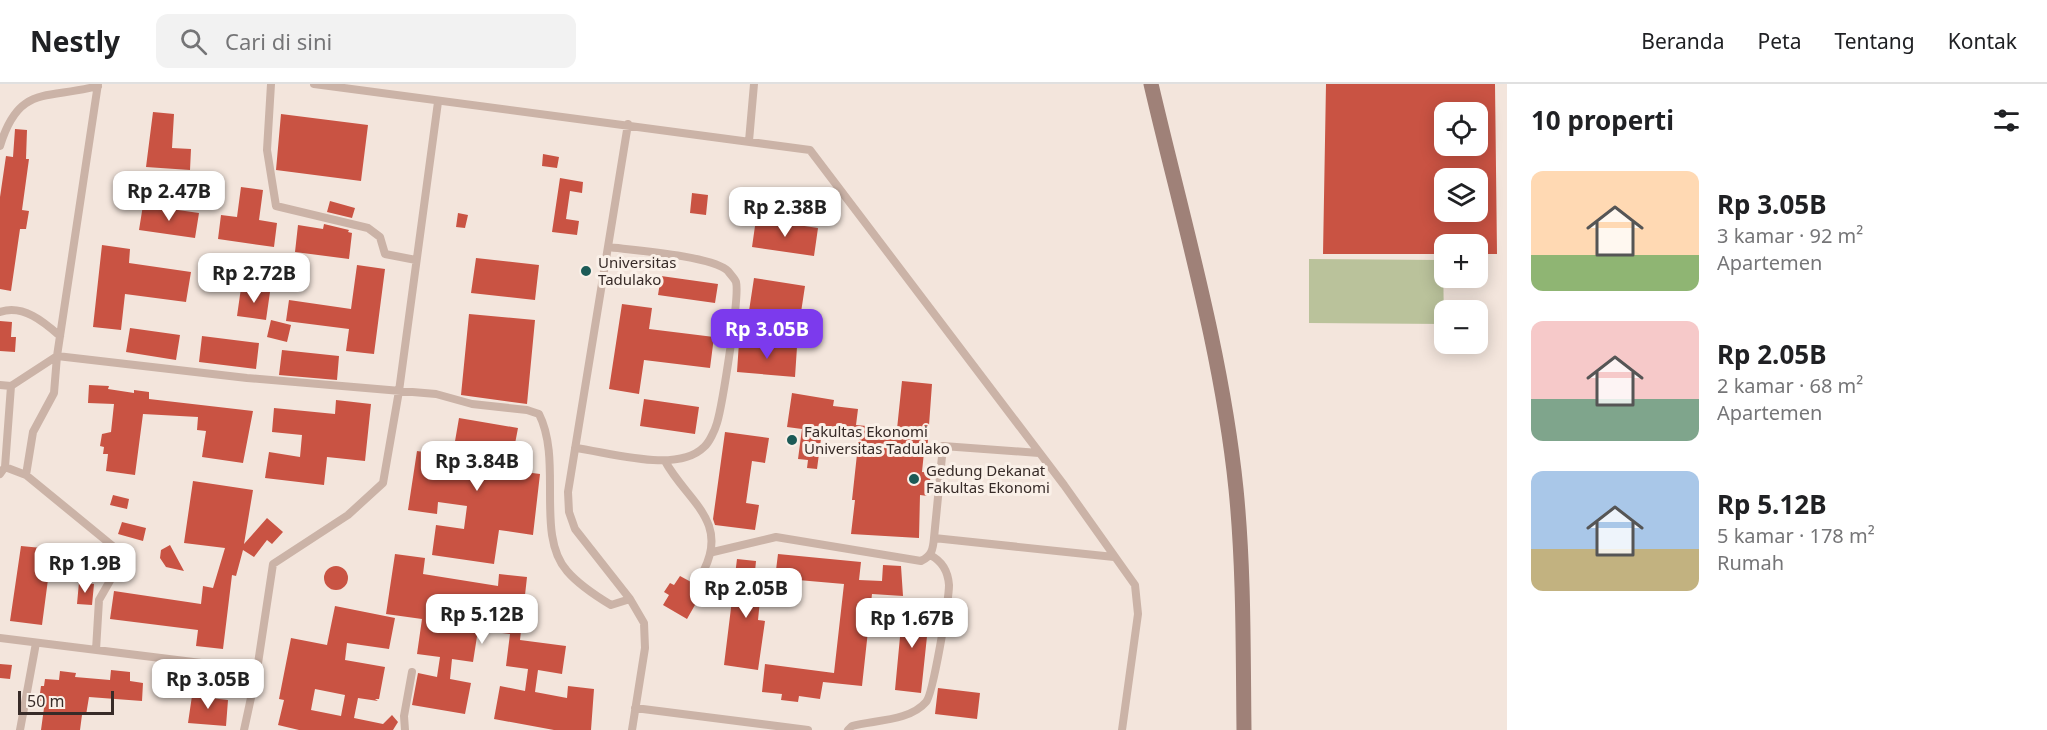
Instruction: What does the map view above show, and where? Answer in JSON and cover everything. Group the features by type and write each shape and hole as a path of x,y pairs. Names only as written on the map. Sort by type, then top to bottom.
{"street":[{"path":"1151,84 1215,360 1236,488 1242,580 1244,730"}],"lane":[{"path":"271,84 267,150 276,206 368,228 380,237 385,254 417,260"},
{"path":"314,84 810,150 1039,453 1135,585 1138,614 1122,730"},
{"path":"749,141 754,84"},
{"path":"0,146 2,134 17,110 30,97 98,85 57,356 54,393 33,432 26,475"},
{"path":"244,730 257,670 273,564 348,515 383,483 399,391 438,102"},
{"path":"628,124 568,492 569,512 575,529 630,599 644,623 645,648 632,730"},
{"path":"575,448 665,461 686,457 705,447 717,425 736,282 722,266 699,259 608,247"},
{"path":"0,312 17,310 42,320 60,336"},
{"path":"0,385 11,386 57,356 247,378 436,394 472,404 526,410 539,414 546,428 550,459 551,539 566,570 611,605 630,599"},
{"path":"11,386 2,471 26,475 120,552 119,565 99,600 96,650"},
{"path":"713,552 776,537 921,561 930,555 934,538 943,446 1039,453"},
{"path":"665,461 676,481 693,497 707,517 713,552 704,570"},
{"path":"934,538 1114,557"},
{"path":"848,730 852,726 909,714 928,702 934,679 949,585 941,562 930,555"},
{"path":"0,638 257,670"},
{"path":"20,730 36,643"},
{"path":"405,730 404,716 412,672"},
{"path":"635,708 808,730"}],"green space":[{"path":"1309,259 1434,260 1434,288 1443,288 1444,300 1434,300 1434,324 1309,323"}],"building":[{"path":"1326,84 1495,84 1497,254 1488,254 1488,234 1434,234 1434,254 1323,254"},
{"path":"153,112 174,114 172,148 191,149 190,170 146,167"},
{"path":"281,114 368,125 361,181 276,170"},
{"path":"15,129 27,130 26,159 29,159 22,210 29,211 26,229 20,229 11,291 0,289 0,197 6,156 13,157"},
{"path":"543,154 559,157 557,168 542,166"},
{"path":"560,178 583,182 582,193 570,191 566,219 579,221 577,235 552,232"},
{"path":"241,187 263,190 259,220 277,223 274,247 218,239 221,215 237,217"},
{"path":"692,193 708,195 706,215 690,213"},
{"path":"330,201 355,208 352,218 327,212"},
{"path":"143,205 199,213 195,238 139,230"},
{"path":"458,213 468,215 465,228 456,227"},
{"path":"756,219 818,228 814,256 752,247"},
{"path":"324,224 349,230 348,232 352,233 349,259 295,252 298,225 323,229"},
{"path":"102,245 130,249 129,263 191,272 186,302 125,294 121,330 93,327"},
{"path":"476,258 539,265 535,300 471,293"},
{"path":"357,265 385,269 374,354 346,351 349,329 286,321 289,300 351,309"},
{"path":"661,276 718,284 715,303 658,295"},
{"path":"754,278 805,286 800,319 749,311"},
{"path":"241,288 270,292 266,320 237,316"},
{"path":"622,304 652,308 649,329 714,337 710,368 644,360 639,394 609,389"},
{"path":"469,314 535,320 527,404 461,395"},
{"path":"271,320 291,325 287,342 267,337"},
{"path":"0,321 12,322 11,337 16,337 15,352 0,351"},
{"path":"130,328 180,335 176,360 126,352"},
{"path":"202,336 259,343 256,369 199,362"},
{"path":"739,342 797,347 795,377 737,372"},
{"path":"282,350 339,356 337,380 279,375"},
{"path":"902,381 932,384 927,453 924,452 922,472 931,473 928,496 920,495 919,538 851,534 859,436 822,431 817,469 807,468 808,460 798,459 802,429 787,427 792,393 834,400 833,406 858,409 856,425 897,429"},
{"path":"89,385 109,386 108,389 134,393 134,390 149,392 149,399 253,411 243,463 202,457 206,431 197,430 198,417 143,414 135,475 106,471 108,454 103,454 104,447 100,446 102,434 111,432 114,404 88,403"},
{"path":"644,399 699,407 695,434 640,426"},
{"path":"336,400 371,404 365,461 327,457 324,485 265,478 269,452 300,457 302,435 272,432 274,408 335,414"},
{"path":"459,418 518,428 510,470 540,474 533,535 499,530 494,564 432,555 436,525 464,529 467,506 438,502 437,514 408,510 417,451 445,455 443,468 472,473 475,451 454,447"},
{"path":"725,432 769,438 765,463 752,461 746,503 759,505 755,530 715,525 713,519"},
{"path":"193,481 253,490 244,544 267,518 283,532 272,544 267,540 254,557 243,550 236,576 232,575 223,649 196,646 198,630 110,619 114,591 201,604 203,586 213,588 225,548 184,543"},
{"path":"113,495 129,499 127,509 110,505"},
{"path":"122,522 146,528 143,541 118,534"},
{"path":"170,545 184,571 166,567 160,558 161,550"},
{"path":"21,546 52,549 42,625 10,621"},
{"path":"395,554 425,558 423,574 498,586 499,574 527,577 520,640 566,646 562,674 538,670 535,692 567,698 568,686 594,689 591,730 554,730 494,719 500,686 525,691 528,669 506,666 510,634 478,630 473,662 452,659 450,679 471,683 465,714 412,705 418,673 437,677 440,657 417,654 422,619 386,614"},
{"path":"778,554 861,562 859,580 882,581 883,565 901,566 903,596 872,594 862,686 823,682 820,699 799,696 798,702 781,700 782,694 762,692 765,664 834,673 844,584 775,578"},
{"path":"737,559 756,561 754,582 769,584 766,601 760,600 758,620 765,621 758,670 724,665"},
{"path":"336,566 344,570 348,578 344,586 336,590 328,586 324,578 328,570"},
{"path":"680,576 704,589 687,619 663,605 669,595 664,592 670,583 674,585"},
{"path":"79,582 94,584 92,605 77,604"},
{"path":"903,605 930,608 921,693 895,690"},
{"path":"335,606 395,618 389,649 347,643 345,660 385,667 379,699 375,699 378,701 358,698 354,718 383,724 392,715 398,722 393,730 299,730 278,725 284,700 279,699 291,638 327,645","holes":["315,689 345,695 341,716 311,710"]},
{"path":"0,664 12,665 10,679 0,678"},
{"path":"111,670 130,672 130,681 143,683 142,701 89,697 86,715 82,715 80,730 41,730 44,708 41,708 42,701 39,701 41,686 44,686 45,679 59,680 60,671 76,673 75,677 110,680"},
{"path":"938,688 980,693 977,719 935,714"},
{"path":"193,689 203,690 202,697 228,700 226,726 188,723"}],"place":[{"name":"Universitas Tadulako","path":"586,271"},
{"name":"Fakultas Ekonomi Universitas Tadulako","path":"792,440"},
{"name":"Gedung Dekanat Fakultas Ekonomi","path":"914,479"}]}
